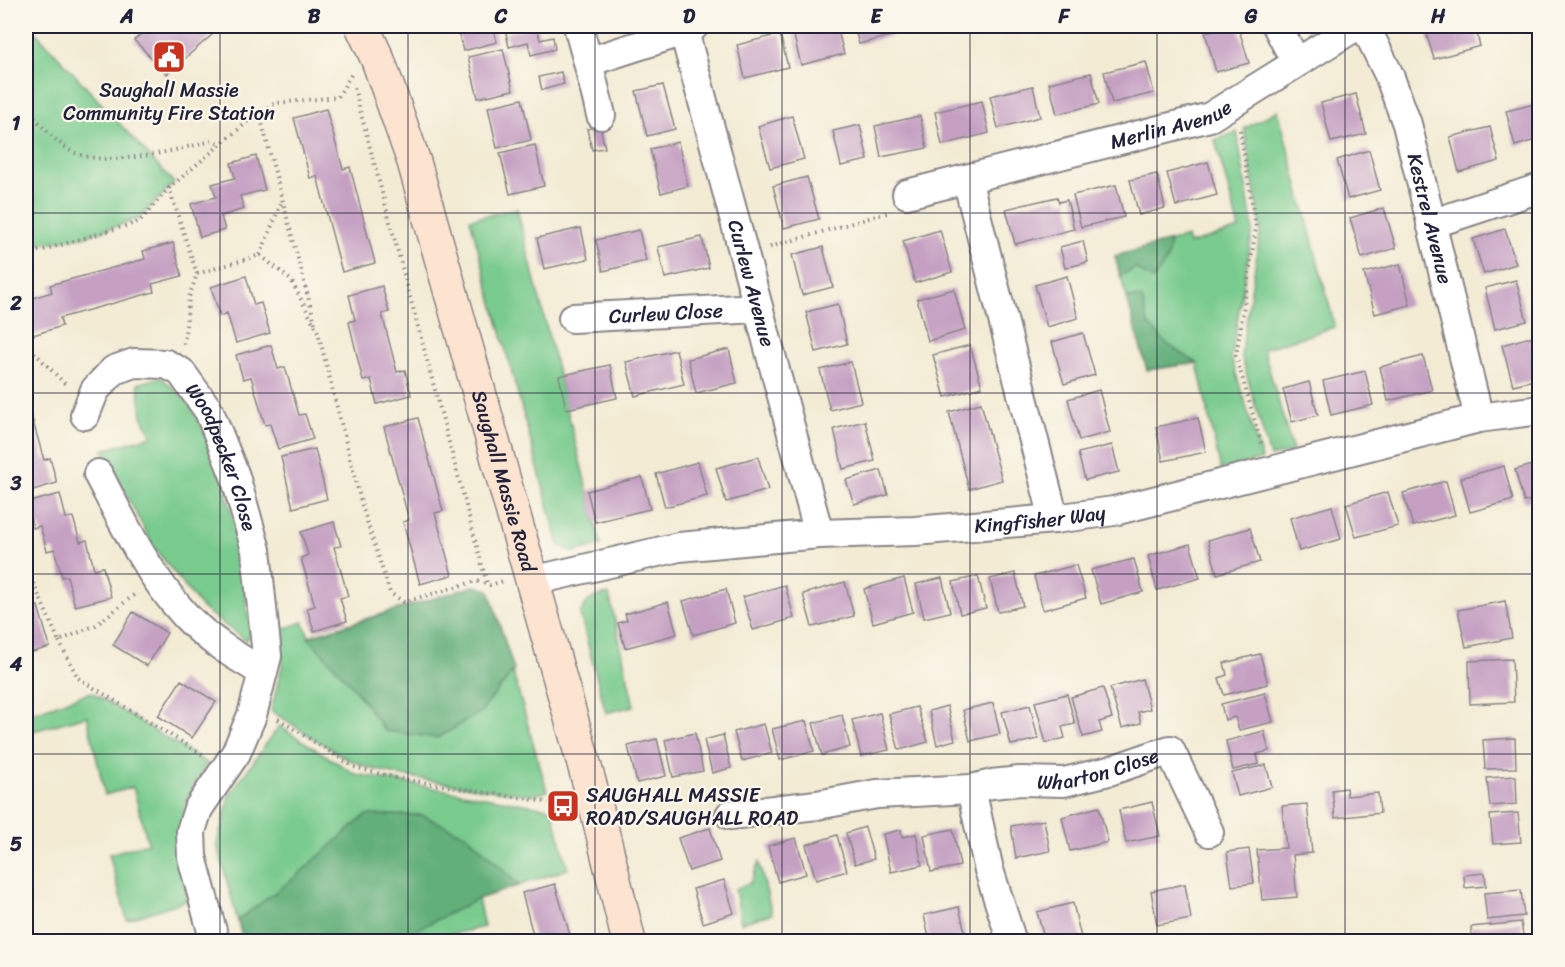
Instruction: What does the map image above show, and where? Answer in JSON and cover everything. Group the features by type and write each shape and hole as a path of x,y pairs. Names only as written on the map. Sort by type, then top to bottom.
{"main road":[{"name":"Saughall Massie Road","path":"366,34 414,162 597,810 630,942"}],"street":[{"path":"578,26 601,115"},
{"path":"1277,26 1296,62"},
{"name":"Merlin Avenue","path":"907,194 1210,117 1356,26"},
{"name":"Kestrel Avenue","path":"1365,26 1389,75 1407,124 1479,418"},
{"path":"588,62 689,28"},
{"name":"Curlew Avenue","path":"689,28 743,254 819,534"},
{"path":"967,179 1054,519"},
{"path":"1431,224 1539,188"},
{"name":"Curlew Close","path":"573,318 758,309"},
{"name":"Woodpecker Close","path":"86,411 95,390 114,370 134,363 166,364 181,372 209,411 236,476 256,550 267,656 255,704 240,743 226,769 198,809 191,831 192,857 215,942"},
{"name":"Kingfisher Way","path":"531,577 679,548 819,534 915,531 1054,519 1114,511 1479,418 1539,410"},
{"path":"98,474 155,578 185,616 228,653 263,672"},
{"name":"Wharton Close","path":"971,789 1020,781 1064,782 1109,771 1170,750 1209,832"},
{"path":"730,815 817,805 877,794 971,789 989,870 1012,942"}],"path":[{"path":"26,252 43,250 139,222 169,188 259,112 276,103 338,97 351,76 366,34"},
{"path":"351,76 487,584"},
{"path":"1230,104 1241,133 1256,228 1236,356 1269,471"},
{"path":"26,109 67,149 86,156 129,158 212,141 221,144"},
{"path":"259,112 362,507 390,593 404,602 476,581 490,585 531,577"},
{"path":"169,188 196,274 189,297 181,372"},
{"path":"743,254 893,211 907,194"},
{"path":"260,255 282,201"},
{"path":"260,255 291,280 318,332"},
{"path":"196,274 260,255"},
{"path":"26,344 86,411"},
{"path":"26,567 78,678 226,769"},
{"path":"59,641 96,625 155,578"},
{"path":"255,704 354,768 396,778 597,810"},
{"path":"461,942 488,935 490,942"}],"green space":[{"path":"26,26 30,26 174,183 138,219 83,237 26,246"},
{"path":"1278,110 1335,327 1263,349 1293,451 1270,457 1241,355 1261,228 1244,129"},
{"path":"1237,132 1253,229 1231,357 1262,459 1221,470 1197,363 1147,370 1115,256 1187,237 1189,244 1239,229 1215,140"},
{"path":"517,209 601,545 573,552 559,545 470,219"},
{"path":"1170,241 1167,260 1153,280 1135,268 1120,276 1115,256"},
{"path":"1127,298 1142,298 1148,324 1167,344 1197,363 1147,370"},
{"path":"161,377 188,402 216,454 236,529 251,634 246,641 201,607 153,546 103,450 152,436 142,416 138,384"},
{"path":"474,586 489,590 547,791 536,795 496,791 397,775 370,768 345,758 271,711 282,666 280,630 303,622 309,636"},
{"path":"474,586 489,590 514,670 481,712 438,738 385,731 353,687 308,637"},
{"path":"609,594 634,706 606,713 580,614 591,600"},
{"path":"91,692 207,763 187,798 181,828 191,899 127,920 109,854 148,843 133,787 105,795 87,716 26,733 26,715"},
{"path":"279,726 355,774 552,809 568,869 478,899 484,927 431,941 243,941 217,844 229,796"},
{"path":"366,815 422,815 468,836 519,885 478,899 394,941 243,941 238,920 294,878"},
{"path":"759,862 772,914 741,923 735,889 750,883"}],"building":[{"name":"Saughall Massie Community Fire Station","path":"149,26 222,26 167,74 134,40"},
{"path":"457,26 493,26 497,42 463,51"},
{"path":"537,26 540,40 553,37 555,49 531,55 528,42 509,47 506,33"},
{"path":"815,26 837,26 844,54 801,65 793,32"},
{"path":"854,26 900,26 902,33 859,44"},
{"path":"1238,26 1249,63 1216,72 1205,32"},
{"path":"1424,26 1475,26 1480,46 1434,59"},
{"path":"780,34 788,67 745,78 737,45"},
{"path":"503,49 513,90 478,98 468,57"},
{"path":"1146,62 1154,93 1112,103 1104,72"},
{"path":"561,72 564,84 542,90 539,77"},
{"path":"1091,73 1099,104 1057,114 1049,83"},
{"path":"663,85 675,129 647,136 636,91"},
{"path":"1033,86 1040,117 998,128 990,96"},
{"path":"1356,94 1366,134 1331,142 1321,103"},
{"path":"522,99 531,140 497,148 488,107"},
{"path":"982,101 989,133 942,145 935,112"},
{"path":"1539,103 1539,139 1515,146 1506,111"},
{"path":"326,109 343,169 350,167 375,263 342,272 317,176 310,178 294,118"},
{"path":"792,116 804,159 770,168 758,126"},
{"path":"920,116 927,148 881,157 875,126"},
{"path":"860,125 868,160 841,166 833,131"},
{"path":"600,126 605,148 592,150 587,129"},
{"path":"1490,127 1499,161 1459,172 1450,137"},
{"path":"678,142 688,186 661,193 650,149"},
{"path":"535,145 544,186 510,194 500,153"},
{"path":"1369,150 1380,190 1348,199 1337,160"},
{"path":"256,156 265,190 240,196 244,209 221,216 225,230 200,237 191,204 216,197 212,184 235,178 231,163"},
{"path":"1208,162 1217,195 1176,206 1167,173"},
{"path":"1157,174 1165,208 1139,215 1130,180"},
{"path":"807,177 819,219 784,228 773,186"},
{"path":"1116,185 1124,217 1081,227 1073,195"},
{"path":"1057,197 1059,202 1067,200 1074,229 1015,244 1006,209"},
{"path":"1384,208 1396,248 1362,258 1350,218"},
{"path":"581,228 588,259 544,269 537,238"},
{"path":"1505,229 1516,264 1484,274 1473,239"},
{"path":"639,230 646,261 603,271 596,240"},
{"path":"940,230 952,272 915,283 903,241"},
{"path":"702,237 709,268 665,278 658,247"},
{"path":"1083,241 1088,262 1065,268 1060,247"},
{"path":"173,243 182,276 152,284 154,292 60,318 62,326 30,336 26,319 26,300 52,292 50,285 145,259 143,251"},
{"path":"823,247 833,287 802,295 792,255"},
{"path":"1400,264 1410,305 1375,314 1364,273"},
{"path":"246,276 254,305 261,303 270,333 236,343 227,313 220,316 211,287"},
{"path":"1067,276 1078,318 1047,327 1035,285"},
{"path":"1516,280 1527,321 1495,329 1485,288"},
{"path":"382,286 389,312 382,314 397,372 405,370 411,395 377,404 371,379 363,381 349,322 355,320 349,295"},
{"path":"954,289 965,330 928,341 917,299"},
{"path":"838,304 847,344 816,352 806,312"},
{"path":"1083,333 1095,375 1064,384 1052,342"},
{"path":"1534,336 1539,359 1539,379 1513,385 1502,345"},
{"path":"271,345 278,369 285,367 299,415 305,414 313,439 278,449 270,424 265,425 251,377 243,379 236,355"},
{"path":"970,345 982,387 945,397 933,355"},
{"path":"729,349 737,383 696,393 688,359"},
{"path":"676,350 684,384 635,396 626,362"},
{"path":"1423,356 1432,390 1388,401 1380,367"},
{"path":"851,362 861,402 830,410 820,370"},
{"path":"610,365 617,398 566,409 559,376"},
{"path":"1365,371 1373,405 1331,415 1323,381"},
{"path":"1309,382 1318,415 1292,422 1283,389"},
{"path":"1099,390 1110,432 1079,440 1068,399"},
{"path":"981,403 1002,480 969,489 949,412"},
{"path":"30,411 44,460 50,458 57,483 26,492 26,413"},
{"path":"418,418 443,511 435,513 452,575 420,584 403,522 409,520 384,427"},
{"path":"1198,418 1206,452 1163,461 1156,427"},
{"path":"865,421 875,461 843,469 834,429"},
{"path":"1112,445 1119,472 1085,480 1078,453"},
{"path":"315,449 327,499 293,508 281,457"},
{"path":"758,457 768,490 726,502 716,468"},
{"path":"698,462 707,496 665,507 656,474"},
{"path":"1539,463 1539,498 1524,502 1515,470"},
{"path":"1504,466 1513,500 1470,512 1461,478"},
{"path":"881,470 888,495 854,504 846,480"},
{"path":"642,477 650,509 595,522 587,491"},
{"path":"1446,481 1455,515 1413,526 1403,493"},
{"path":"1388,492 1398,526 1356,537 1346,504"},
{"path":"60,494 66,518 73,517 80,542 87,540 94,569 103,567 111,597 75,606 67,576 62,577 54,549 47,551 40,526 33,528 26,503"},
{"path":"1332,506 1341,539 1299,551 1290,518"},
{"path":"334,522 341,546 334,547 348,596 340,598 347,621 314,631 307,608 315,606 301,558 308,555 301,532"},
{"path":"1250,528 1260,562 1217,574 1208,540"},
{"path":"1190,544 1200,578 1157,590 1148,556"},
{"path":"1134,559 1143,592 1101,604 1091,570"},
{"path":"1076,565 1086,598 1043,610 1034,576"},
{"path":"1015,573 1023,606 998,612 990,579"},
{"path":"978,576 986,608 960,614 953,582"},
{"path":"904,578 913,612 873,623 864,589"},
{"path":"942,578 950,612 924,618 916,584"},
{"path":"845,582 854,616 812,627 803,594"},
{"path":"785,585 794,618 753,630 743,597"},
{"path":"726,589 735,623 693,635 683,601"},
{"path":"1505,601 1512,638 1466,647 1458,610"},
{"path":"668,602 677,634 625,648 618,623 627,620 625,614"},
{"path":"38,606 50,647 26,654 26,610"},
{"path":"133,612 167,633 147,666 113,645"},
{"path":"1260,654 1268,684 1224,695 1219,678 1227,675 1224,663"},
{"path":"1512,659 1514,702 1470,704 1469,661"},
{"path":"1142,679 1150,709 1138,712 1141,723 1122,728 1110,688"},
{"path":"181,680 216,702 192,738 158,716"},
{"path":"1103,688 1112,718 1099,722 1102,732 1083,737 1071,697"},
{"path":"1265,693 1273,722 1239,730 1235,717 1225,720 1221,704"},
{"path":"1067,694 1075,724 1062,727 1065,738 1046,743 1035,702"},
{"path":"993,703 1000,734 970,741 963,710"},
{"path":"1030,705 1038,739 1011,745 1002,712"},
{"path":"947,706 955,740 937,745 929,711"},
{"path":"917,707 928,742 899,750 889,714"},
{"path":"880,713 889,750 861,756 852,720"},
{"path":"842,715 850,747 822,755 813,723"},
{"path":"806,721 814,751 780,760 772,729"},
{"path":"764,724 772,753 742,761 734,732"},
{"path":"1264,731 1269,751 1257,754 1259,764 1233,770 1226,741"},
{"path":"695,733 703,771 673,777 665,740"},
{"path":"723,735 731,768 712,773 704,740"},
{"path":"1515,738 1516,768 1485,769 1483,740"},
{"path":"657,739 666,776 637,783 628,746"},
{"path":"1266,765 1272,787 1238,796 1232,773"},
{"path":"1516,776 1517,804 1490,806 1487,778"},
{"path":"1346,788 1347,796 1378,793 1380,813 1335,818 1332,790"},
{"path":"1152,802 1160,836 1126,843 1119,810"},
{"path":"1307,804 1312,853 1293,855 1297,897 1262,900 1257,850 1286,848 1282,806"},
{"path":"1099,807 1108,842 1070,851 1062,817"},
{"path":"1518,813 1521,842 1493,844 1490,815"},
{"path":"1044,820 1050,851 1016,858 1011,826"},
{"path":"865,827 874,859 855,864 846,833"},
{"path":"710,828 720,861 689,871 678,838"},
{"path":"953,829 960,866 931,872 924,835"},
{"path":"901,830 902,837 916,834 922,865 891,872 883,834"},
{"path":"837,835 847,871 816,880 806,845"},
{"path":"796,838 806,874 778,882 768,846"},
{"path":"1249,849 1254,883 1232,886 1227,852"},
{"path":"1485,873 1486,886 1465,888 1464,875"},
{"path":"724,880 734,913 703,923 693,889"},
{"path":"555,884 572,942 535,942 522,893"},
{"path":"1185,884 1191,919 1157,925 1151,891"},
{"path":"1521,890 1524,916 1487,920 1484,893"},
{"path":"1073,903 1082,942 1045,942 1037,912"},
{"path":"959,907 966,936 943,942 930,942 924,915"},
{"path":"1521,922 1524,942 1472,942 1471,927"}],"place":[{"name":"Saughall Massie Community Fire Station","path":"169,57"},
{"name":"SAUGHALL MASSIE ROAD/SAUGHALL ROAD","path":"563,806"}]}
